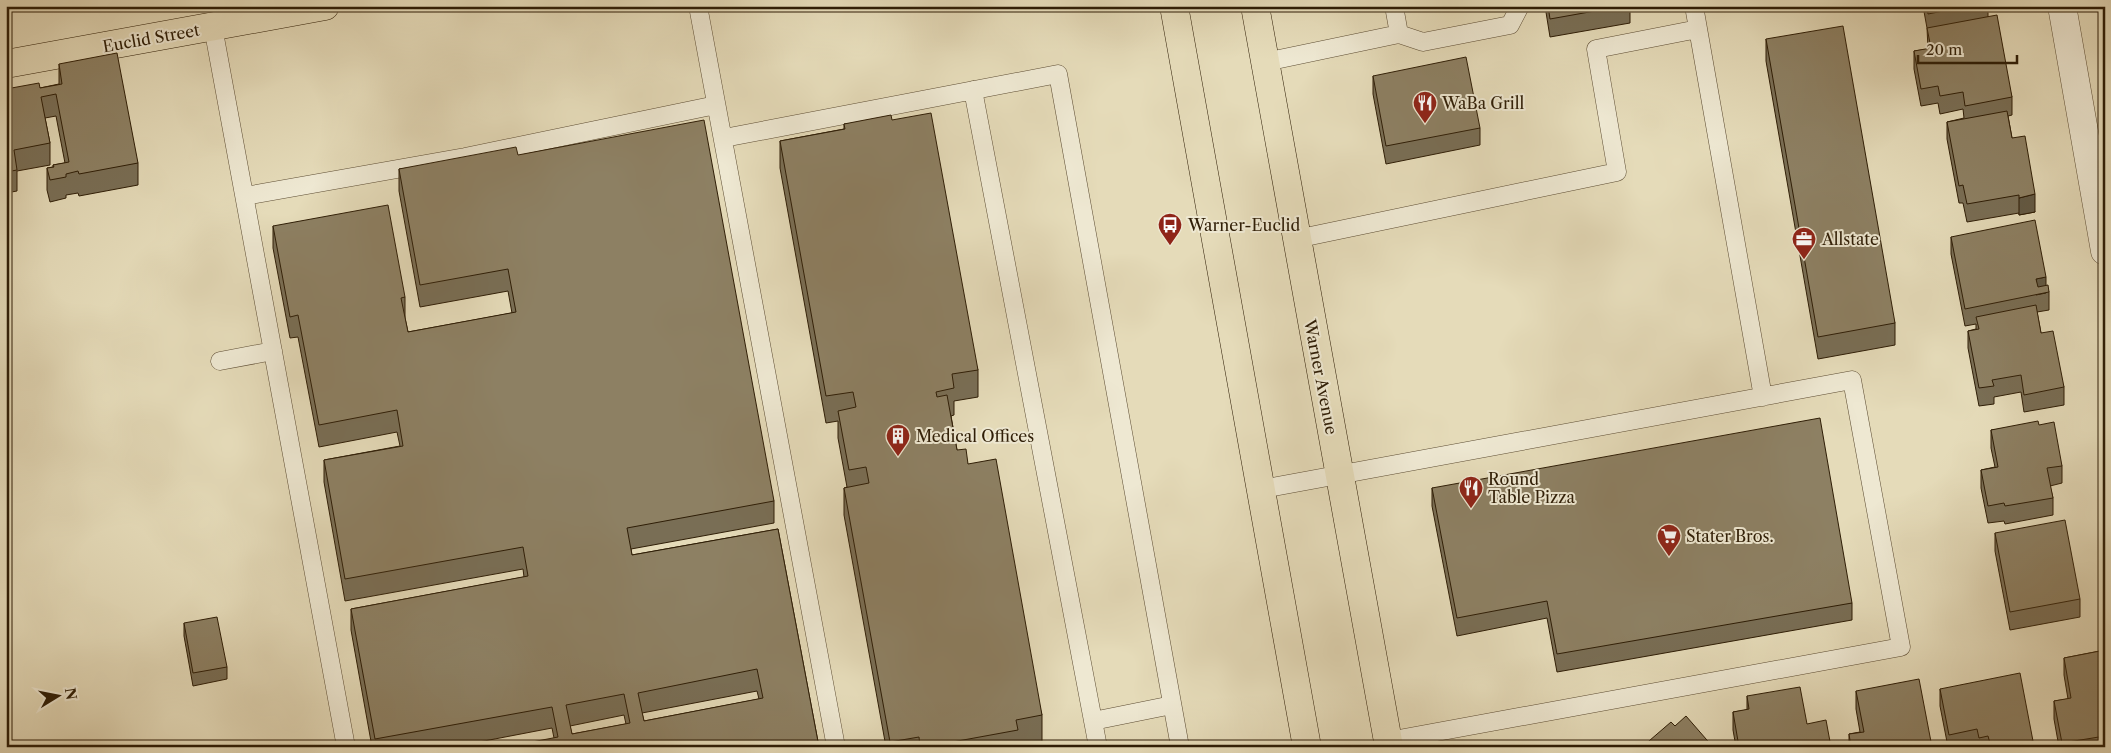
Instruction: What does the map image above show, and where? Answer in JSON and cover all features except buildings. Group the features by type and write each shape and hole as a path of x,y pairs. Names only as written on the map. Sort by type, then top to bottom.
{"main road":[{"name":"Euclid Street","path":"6,64 325,6"},
{"path":"1174,6 1307,747"},
{"name":"Warner Avenue","path":"1255,6 1388,744"}],"street":[{"path":"2062,6 2105,251"}],"lane":[{"path":"698,6 836,747"},
{"path":"1394,6 1399,34"},
{"path":"1265,62 1399,34 1423,42 1510,25 1520,6"},
{"path":"1694,6 1763,397"},
{"path":"213,27 346,747"},
{"path":"1296,239 1617,172 1596,49 1698,29"},
{"path":"724,138 1058,74 1180,747"},
{"path":"974,90 1098,747"},
{"path":"245,196 466,157 716,105"},
{"path":"220,361 273,351"},
{"path":"1262,490 1852,380 1901,646 1388,744"},
{"path":"1093,720 1172,705"}],"place":[{"name":"WaBa Grill","path":"1425,124"},
{"name":"Warner-Euclid","path":"1170,246"},
{"name":"Allstate","path":"1804,260"},
{"name":"Medical Offices","path":"898,457"},
{"name":"Round Table Pizza","path":"1471,509"},
{"name":"Stater Bros.","path":"1669,557"}]}
